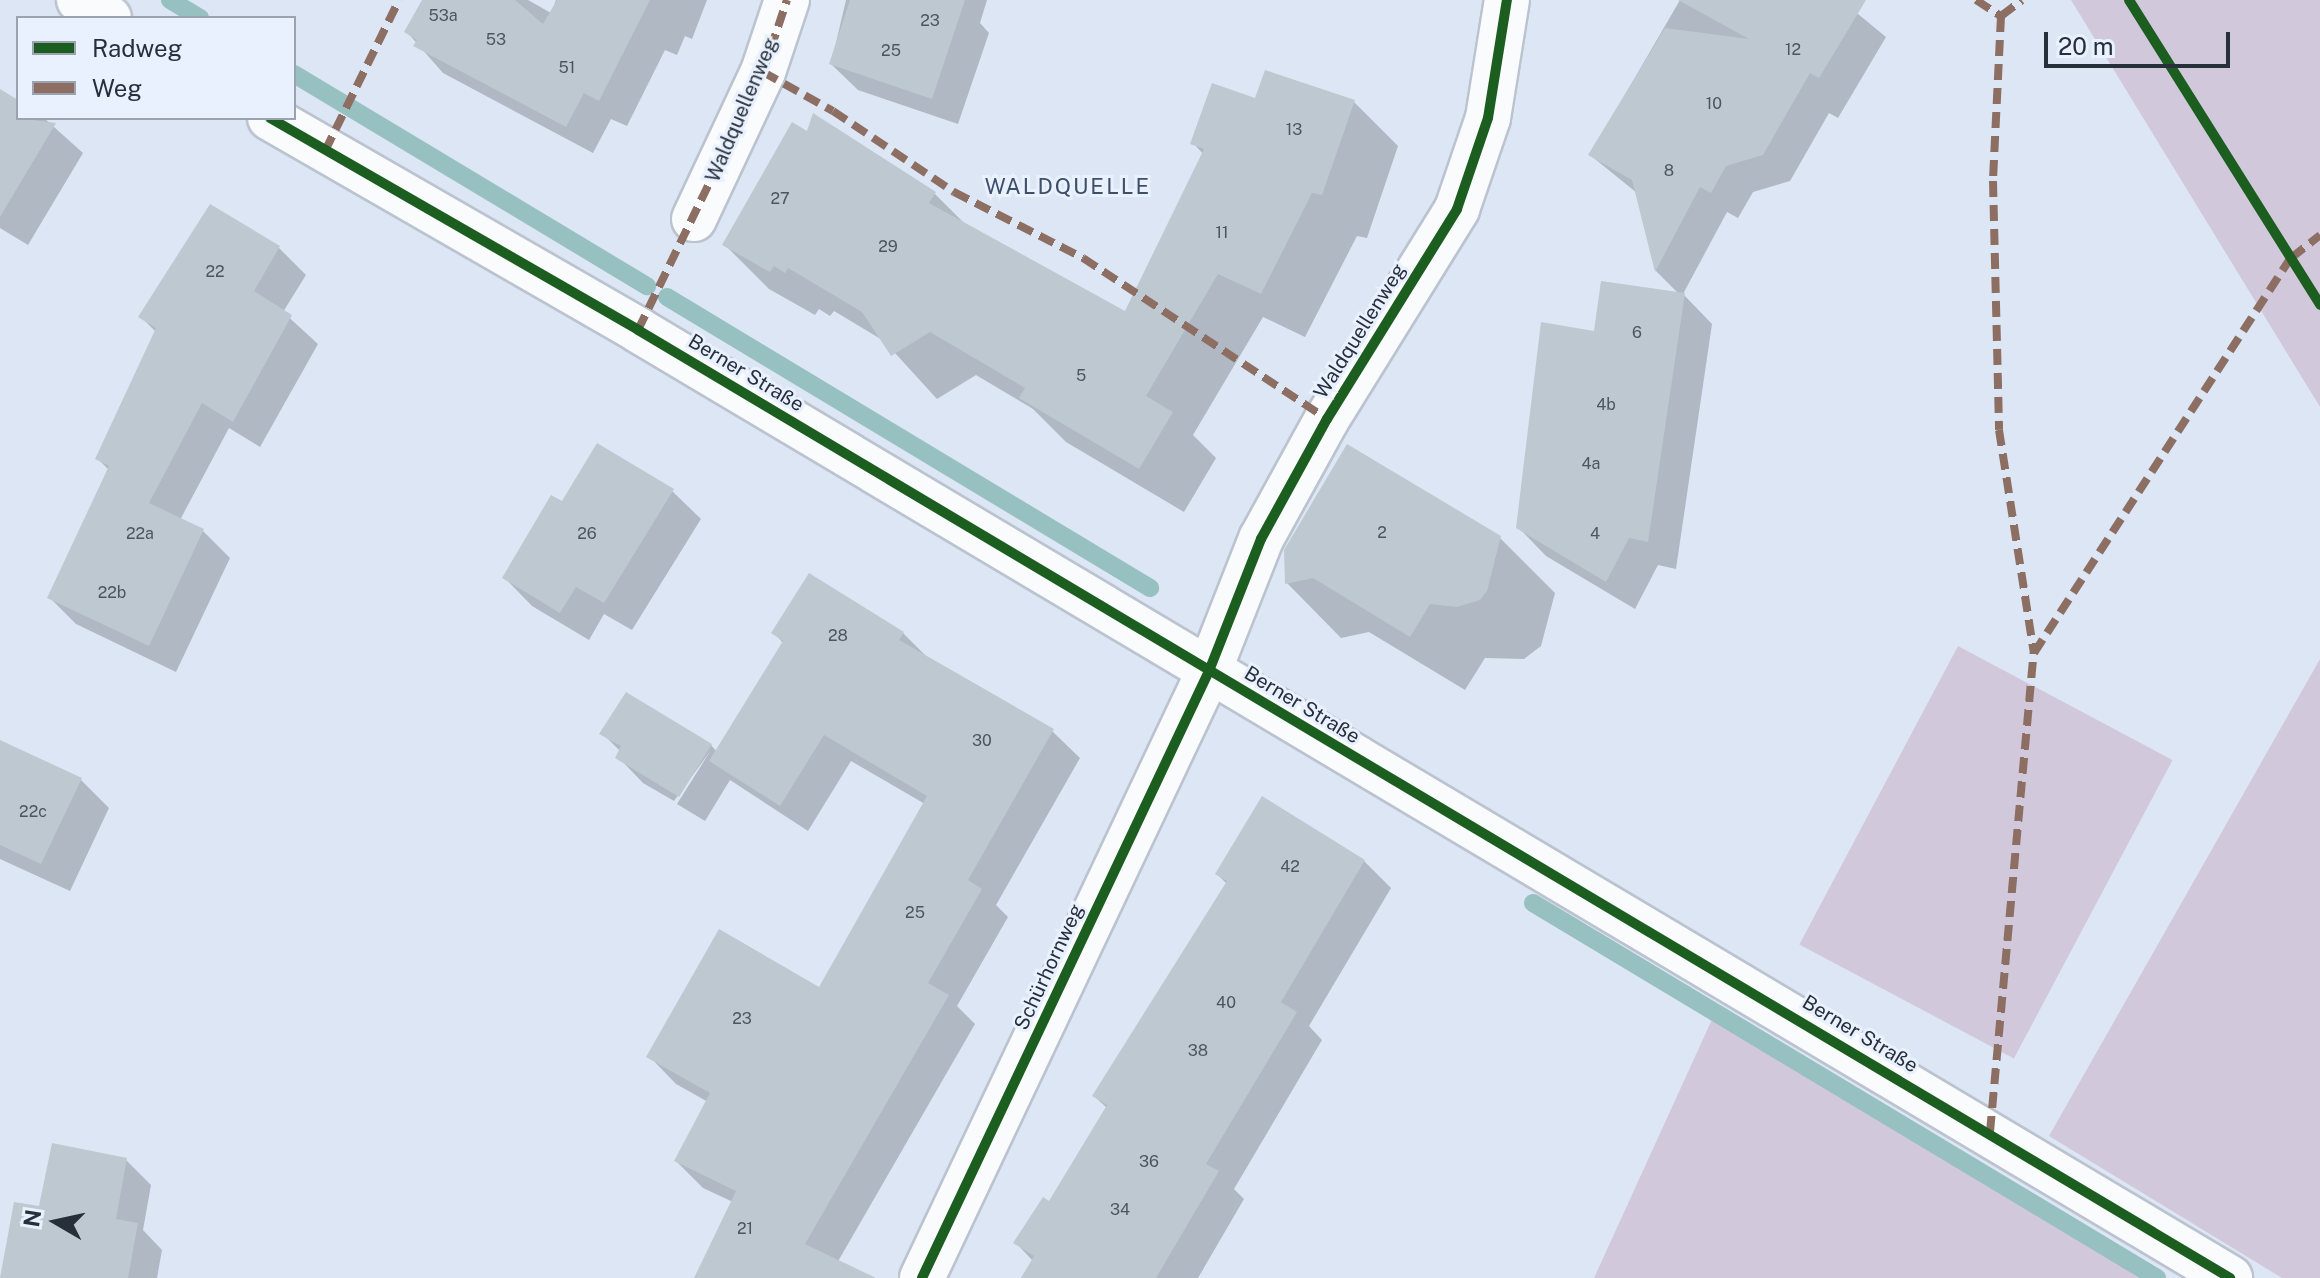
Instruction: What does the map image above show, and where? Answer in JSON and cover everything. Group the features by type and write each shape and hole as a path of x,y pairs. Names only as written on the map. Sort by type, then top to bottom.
{"street":[{"path":"79,0 106,16"},
{"name":"Waldquellenweg","path":"694,219 763,72 787,0"},
{"name":"Waldquellenweg","path":"1209,671 1261,539 1327,419 1457,209 1488,118 1507,0"},
{"name":"Berner Straße","path":"273,120 652,338 2230,1278"},
{"name":"Schürhornweg","path":"922,1278 1209,671"}],"shaded area":[{"path":"2071,0 2320,0 2320,407"},
{"path":"1958,646 2173,760 2014,1059 1799,944"},
{"path":"2320,659 2320,1278 2282,1278 2049,1136"},
{"path":"1714,1015 2014,1197 2142,1278 1594,1278"}],"building":[{"path":"422,0 515,0 543,24 557,0 650,0 599,101 584,93 566,127 413,46 417,40 404,32"},
{"path":"850,0 965,0 932,99 829,64"},
{"path":"1678,0 1866,0 1819,78 1810,73 1763,155 1726,166 1711,193 1700,187 1655,272 1632,180 1588,155 1665,28 1749,39"},
{"path":"1265,70 1355,100 1322,195 1312,193 1261,294 1218,274 1146,396 1173,412 1139,469 1019,398 1025,388 930,332 891,356 862,312 788,268 785,273 774,266 770,272 722,245 792,122 807,131 813,113 936,192 929,203 1125,311 1204,149 1190,144 1212,83 1255,98"},
{"path":"0,89 16,99 16,120 56,123 0,217"},
{"path":"210,204 280,246 254,291 292,315 233,422 202,403 149,503 204,529 149,646 47,598 109,466 95,459 156,328 138,317"},
{"path":"1601,281 1685,293 1648,542 1629,538 1606,582 1516,528 1541,322 1594,331"},
{"path":"597,443 674,489 604,603 576,587 560,613 502,578 551,495 562,501"},
{"path":"1347,444 1501,536 1487,591 1480,600 1457,607 1430,604 1410,637 1313,578 1285,584 1284,550"},
{"path":"809,573 904,632 899,640 1054,729 968,880 982,889 928,983 949,995 805,1244 876,1278 694,1278 736,1191 674,1161 710,1093 646,1057 719,929 819,987 927,796 824,735 780,806 709,761 783,641 771,633"},
{"path":"626,692 712,744 679,797 615,758 621,746 599,734"},
{"path":"0,740 82,778 41,864 0,845"},
{"path":"1262,796 1365,860 1281,1002 1297,1012 1206,1164 1219,1171 1156,1278 1021,1278 1034,1256 1013,1243 1043,1197 1049,1201 1107,1105 1092,1096 1227,881 1215,874"},
{"path":"52,1143 127,1158 116,1219 138,1223 128,1278 0,1278 14,1202 39,1206"}],"waterway":[{"path":"170,0 197,16"},
{"path":"296,75 647,286"},
{"path":"667,297 1150,588"},
{"path":"1533,903 2157,1278"}],"marked path":[{"path":"325,151 399,0"},
{"path":"638,330 763,72 787,0"},
{"path":"1976,0 2001,16 2022,0"},
{"path":"2001,16 1993,181 1999,430 2034,653"},
{"path":"763,72 833,111 954,192 1083,258 1327,419"},
{"path":"1990,1132 2034,653 2291,258 2320,235"}],"cycle path":[{"path":"922,1278 1209,671 1261,539 1327,419 1457,209 1488,118 1507,0"},
{"path":"2129,0 2320,305"},
{"path":"273,120 638,330 2230,1278"}],"district":[{"name":"WALDQUELLE","path":"1068,187"}]}
